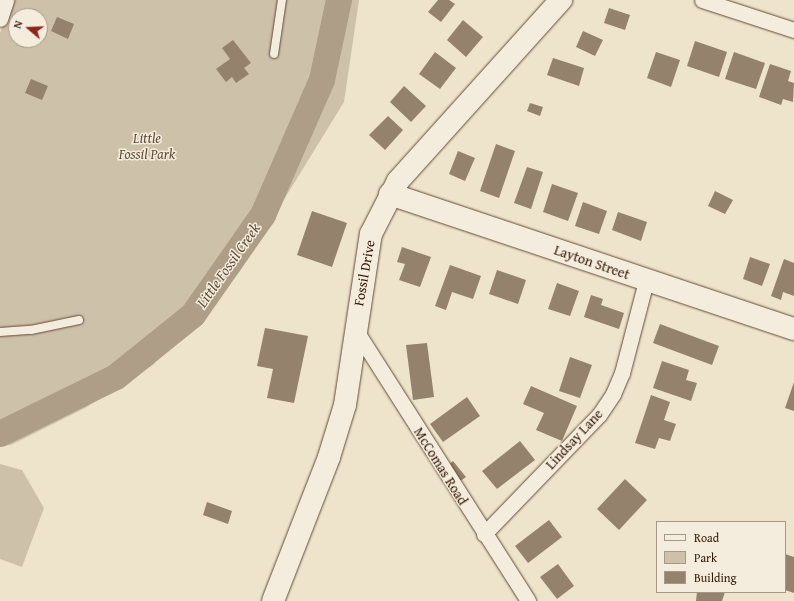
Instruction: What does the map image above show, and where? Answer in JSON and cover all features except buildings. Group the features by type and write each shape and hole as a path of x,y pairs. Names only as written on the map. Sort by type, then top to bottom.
{"street":[{"path":"0,19 6,0"},
{"name":"Fossil Drive","path":"273,601 337,431 355,329 364,259 371,234 390,194 408,169 561,0"},
{"path":"702,0 794,30"},
{"name":"Layton Street","path":"390,194 646,281 794,328"},
{"name":"Lindsay Lane","path":"484,534 599,415 613,394 622,373 646,281"},
{"name":"McComas Road","path":"355,329 528,601"}],"lane":[{"path":"274,54 282,0"},
{"path":"0,332 31,330 80,320"}],"green space":[{"name":"Little Fossil Park","path":"12,0 359,0 344,102 240,271 153,365 85,408 11,445 0,446 0,33 8,11 8,48 48,48 48,8 9,8"},
{"path":"0,464 22,470 44,508 22,567 0,559"}],"waterway":[{"name":"Little Fossil Creek","path":"0,434 116,377 193,315 263,215 322,80 339,0"}]}
